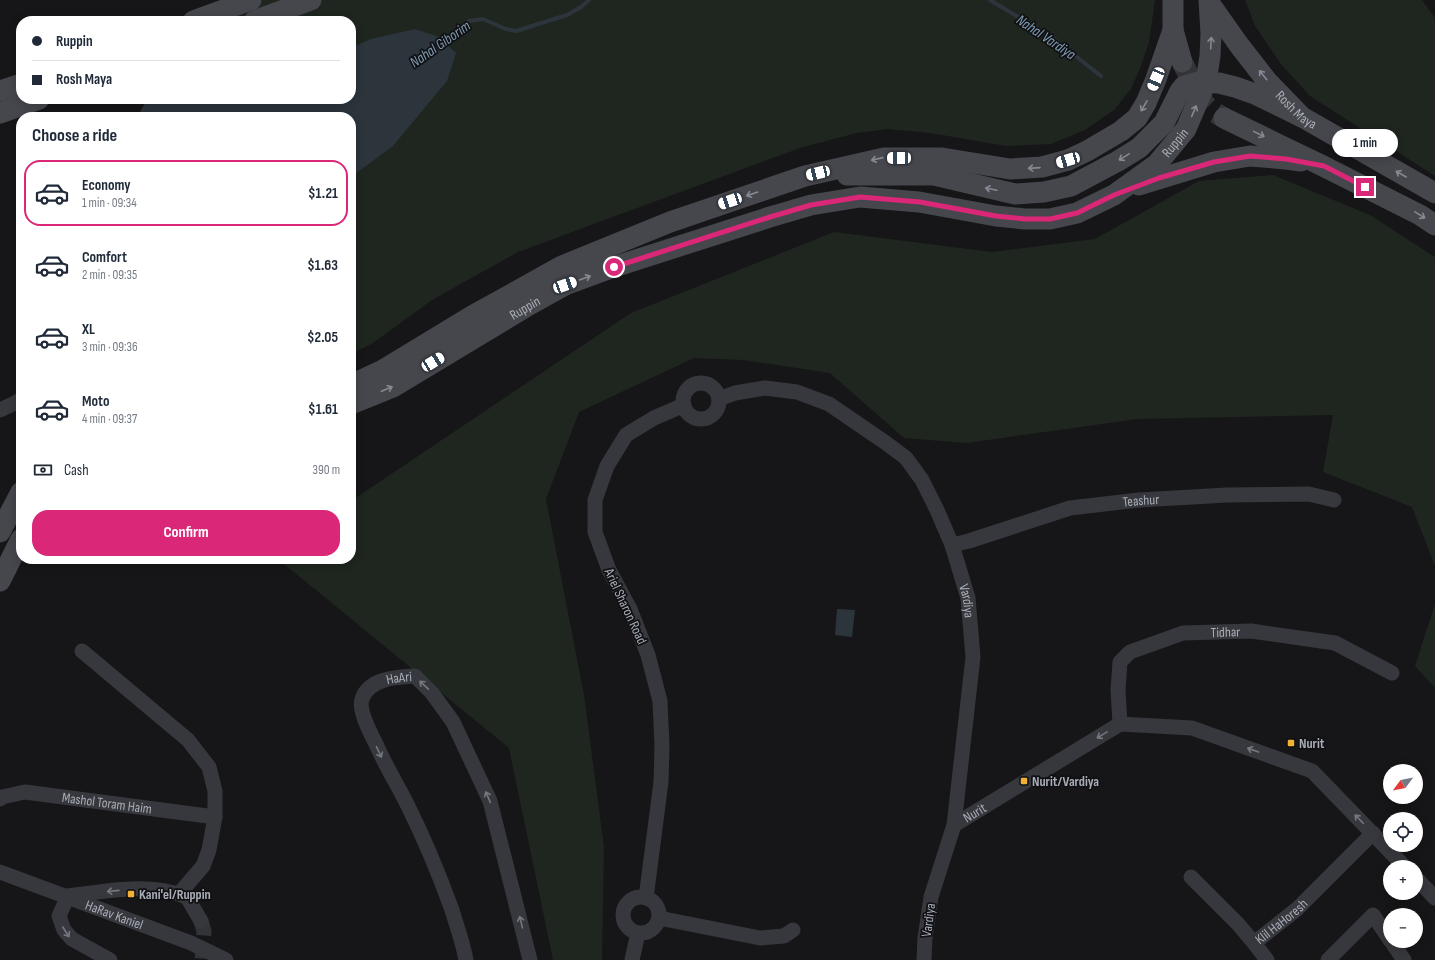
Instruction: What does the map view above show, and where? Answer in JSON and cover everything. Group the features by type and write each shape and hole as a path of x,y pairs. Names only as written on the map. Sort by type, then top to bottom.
{"street":[{"path":"207,16 251,0"},
{"path":"268,16 311,0"},
{"name":"Ruppin","path":"356,383 383,370 472,316 562,266 670,222 805,176 884,158 942,158 1010,169 1042,167 1068,160 1122,131 1137,118 1146,103 1156,79 1173,30 1173,0"},
{"name":"Ruppin","path":"356,402 392,387 565,285 614,267 811,205 860,197 920,202 996,216 1025,219 1050,219 1077,213 1114,195 1157,164 1186,129 1206,82 1210,56 1211,34 1209,2"},
{"name":"Rosh Maya","path":"1209,2 1239,45 1267,81 1302,117 1435,193"},
{"path":"1173,30 1182,62"},
{"path":"805,176 934,175 1015,194 1044,192 1071,186 1140,148 1164,123 1184,86 1206,82 1219,83 1255,94 1302,117"},
{"path":"0,91 16,86"},
{"path":"0,113 26,104"},
{"path":"1224,118 1324,166 1420,215 1435,225"},
{"path":"1114,195 1159,178 1214,162 1250,156 1286,159 1324,166"},
{"path":"696,384 706,384 711,386 715,389 719,399 718,409 715,413 708,418 703,419 693,417 689,414 684,405 684,394 691,386 696,384"},
{"name":"Vardiya","path":"719,399 736,393 765,388 797,392 829,404 906,458 922,480 952,545 968,598 973,657 954,825 931,896 925,938 924,960"},
{"path":"0,410 16,402"},
{"name":"Ariel Sharon Road","path":"646,898 661,782 662,746 660,702 648,655 630,609 609,570 595,532 595,500 607,466 626,435 654,418 684,405"},
{"name":"Teashur","path":"952,545 969,541 1070,508 1139,500 1227,495 1309,494 1334,500"},
{"path":"0,532 16,502"},
{"path":"0,581 16,549"},
{"name":"Tidhar","path":"1120,724 1118,690 1120,662 1130,652 1183,633 1251,631 1335,643 1392,673"},
{"path":"82,651 188,740 209,766 215,792 215,817 209,850 203,866 179,894"},
{"name":"HaAri","path":"466,960 464,945 442,882 407,803 380,754 364,718 361,705 362,698 369,688 382,681 415,676 432,693 453,722 490,800 530,960"},
{"path":"1120,724 1192,728 1312,771 1398,860"},
{"name":"Nurit","path":"954,825 1120,724"},
{"name":"Mashol Toram Haim","path":"0,799 2,797 25,792 215,817"},
{"name":"Klil HaHoresh","path":"1191,876 1238,924 1254,943 1297,909 1373,833"},
{"name":"HaRav Kaniel","path":"1,872 192,943 226,960"},
{"path":"1423,885 1435,898"},
{"path":"110,960 72,939 64,930 59,916 68,896 142,888 161,890 187,897 201,921"},
{"path":"641,897 655,903 659,913 659,918 652,930 638,933 633,931 625,924 623,913 627,904 631,900 641,897"},
{"path":"1328,960 1373,915 1383,930"},
{"path":"659,918 760,938 784,936 793,930"},
{"path":"632,960 638,933"},
{"path":"1254,943 1267,960"},
{"path":"1396,948 1404,960"}],"shaded area":[{"path":"233,0 1155,0 1149,42 1131,89 1114,110 1085,130 1051,144 1006,146 930,133 888,129 857,133 803,147 518,252 432,300 373,343 356,352 356,112 233,112 305,104 356,104 356,16 238,16"},
{"path":"1245,0 1422,0 1435,18 1435,176 1310,96 1281,64 1255,26"},
{"path":"1273,175 1370,215 1435,257 1435,566 1412,507 1323,472 1333,415 1137,419 967,443 904,438 830,373 743,360 694,358 579,412 546,499 584,695 604,847 602,960 553,960 509,748 284,564 356,564 356,498 631,313 834,232 992,252 1095,239 1199,181"},
{"path":"1435,604 1435,688 1415,666"}],"water":[{"path":"415,29 439,37 456,53 447,81 393,146 356,173 356,112 140,112 144,104 356,104 356,46 371,39"},
{"path":"837,609 855,610 852,637 835,635"}],"waterway":[{"name":"Nahal Giborim","path":"439,43 469,21 483,19 506,29 516,31 567,15 581,7 589,0"},
{"name":"Nahal Vardiya","path":"990,0 1053,38 1101,76"}],"tunnel":[{"path":"1182,62 1203,102 1211,110 1224,118"},
{"path":"201,921 204,931 202,960"}],"place":[{"name":"Nurit","path":"1291,743"},
{"name":"Nurit/Vardiya","path":"1024,781"},
{"name":"Kani'el/Ruppin","path":"131,894"}],"route":[{"path":"614,267 811,205 860,197 920,202 996,216 1025,219 1050,219 1077,213 1114,195 1159,178 1214,162 1250,156 1286,159 1324,166 1365,187"}]}
